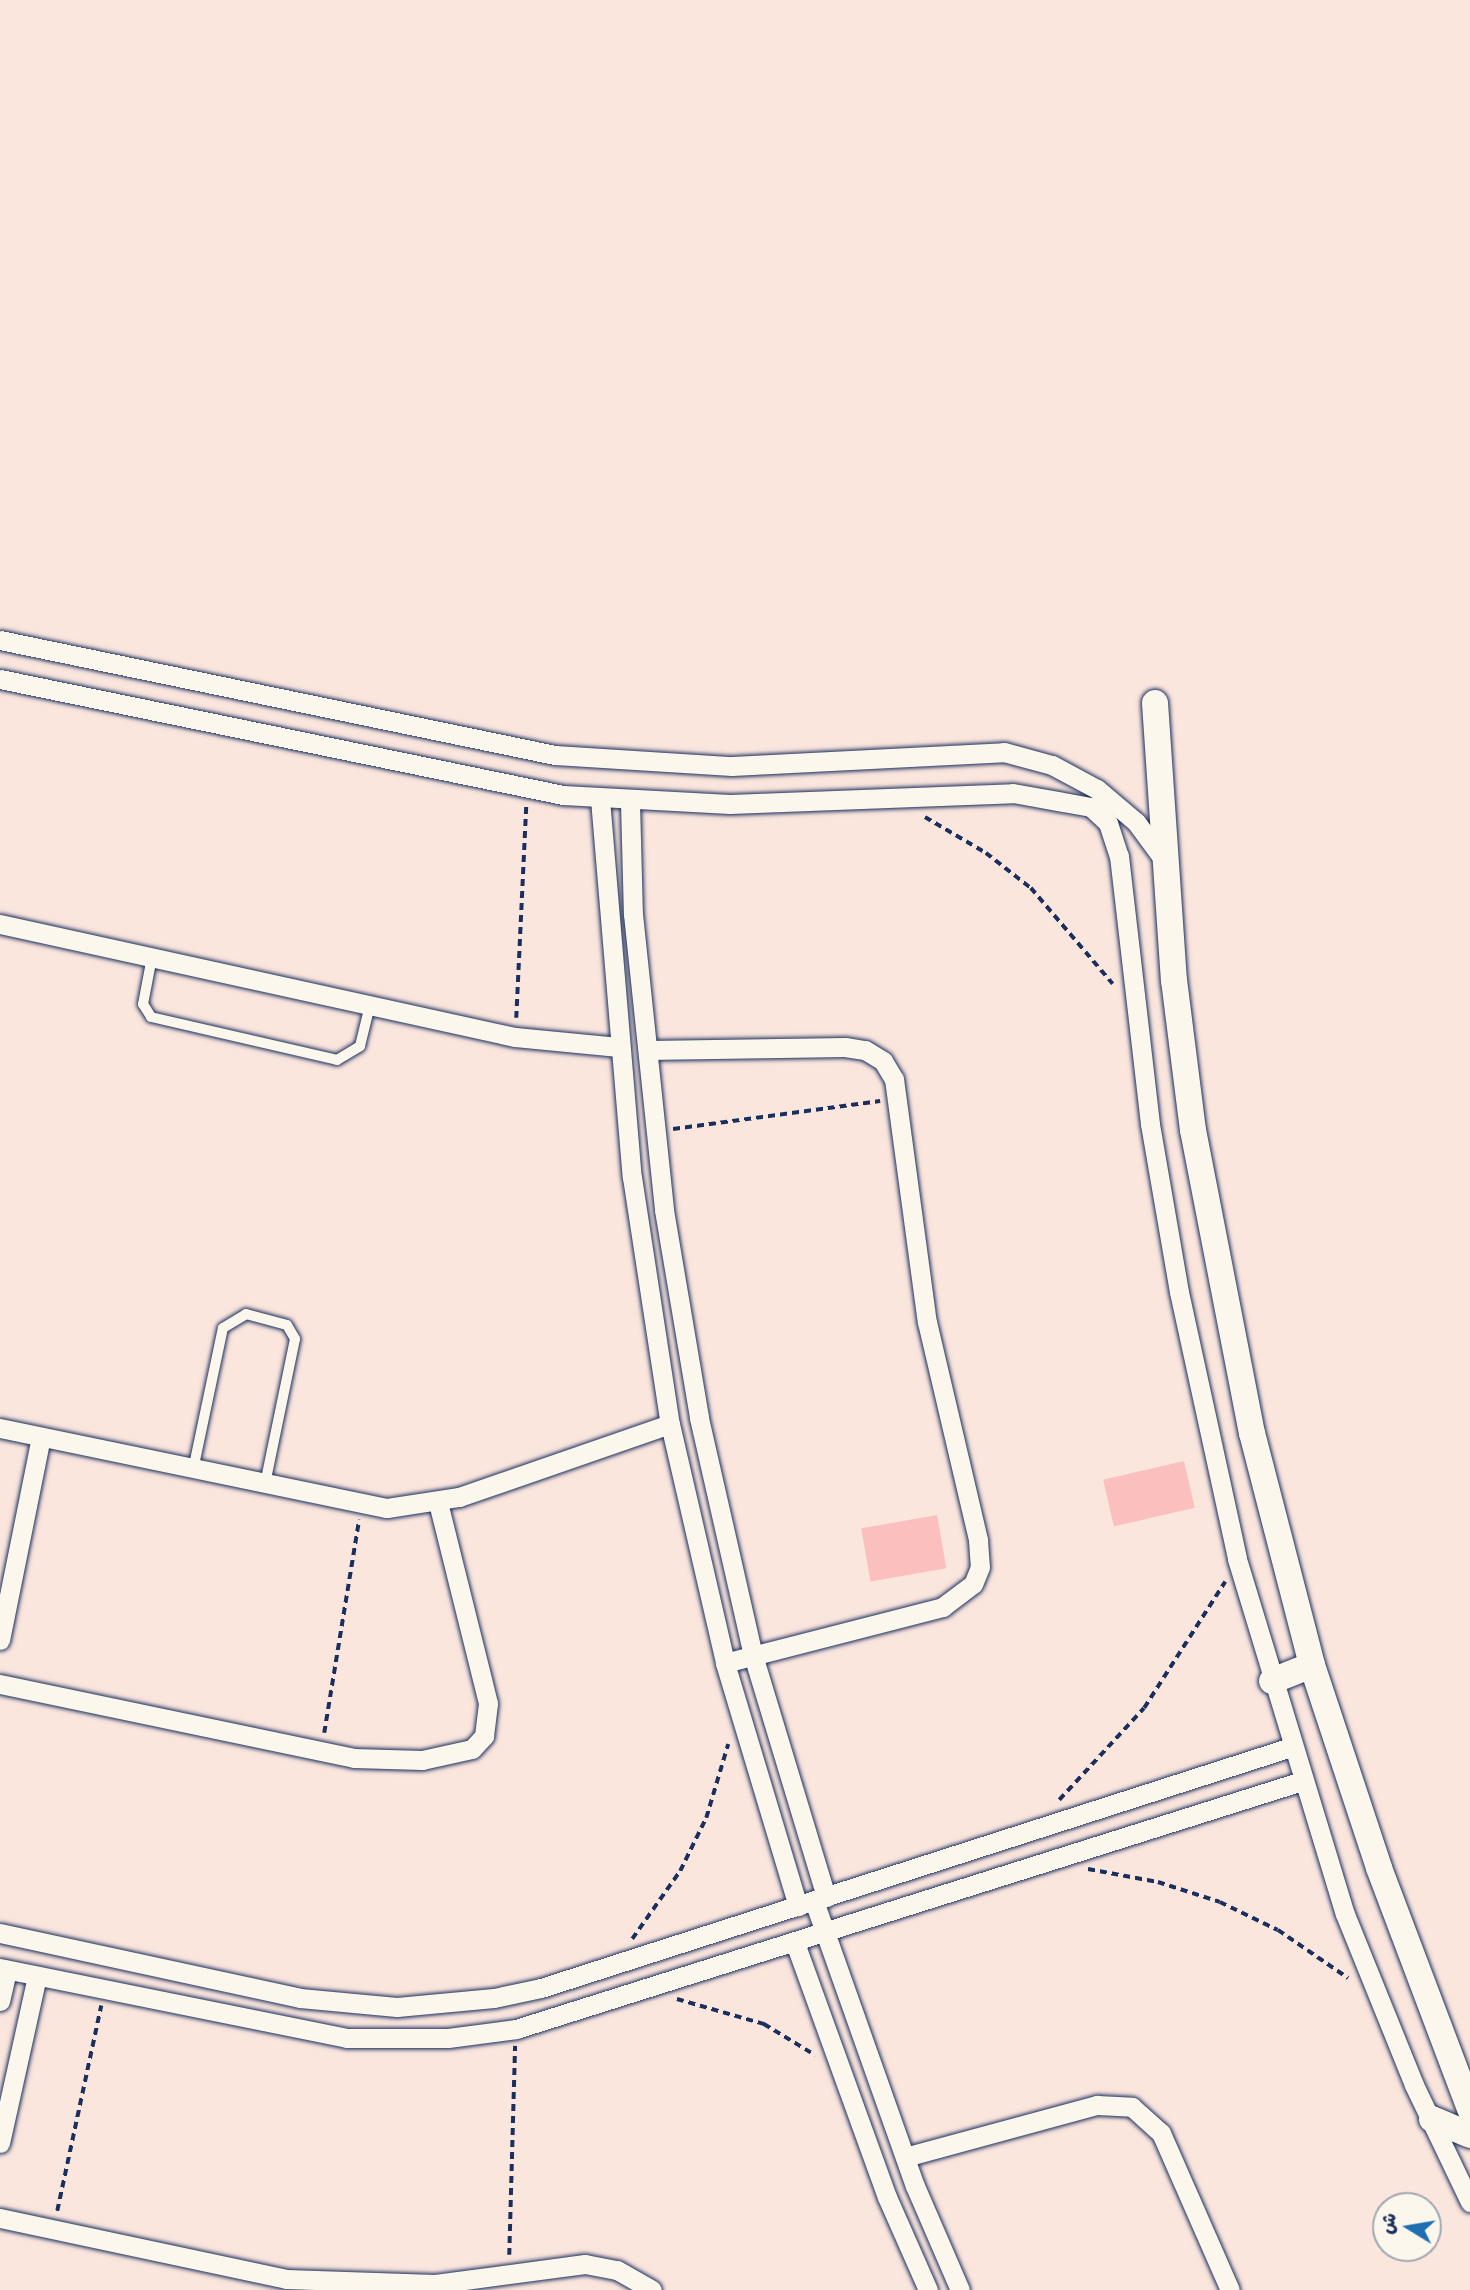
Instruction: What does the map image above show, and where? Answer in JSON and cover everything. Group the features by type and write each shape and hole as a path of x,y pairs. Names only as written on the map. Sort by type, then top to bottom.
{"street":[{"path":"0,640 566,756 732,766 1004,752 1052,765 1097,789 1136,822 1166,864"},
{"path":"0,679 527,790 630,802 885,799 1013,793 1091,807 1108,823 1119,856 1137,1022 1179,1292 1237,1559 1291,1747 1345,1914 1470,2202"},
{"path":"1154,703 1166,864 1192,1130 1220,1286 1312,1665 1379,1868 1470,2109"},
{"path":"600,799 620,1056 634,1191 670,1424 724,1662 915,2186 960,2290"},
{"path":"630,802 633,914 656,1131 699,1418 813,1902"},
{"path":"0,924 516,1037 620,1056 865,1050 883,1061 894,1079 927,1322 980,1567 962,1596 943,1607 724,1662"},
{"path":"0,1428 362,1506 438,1503 670,1424"},
{"path":"0,1640 41,1437"},
{"path":"0,1684 321,1752 422,1760 456,1755 484,1736 488,1703 438,1503"},
{"path":"1272,1681 1312,1665"},
{"path":"0,1933 348,2005 433,2005 494,1998 609,1966 813,1902 1291,1747"},
{"path":"0,2001 3,1969 345,2038 448,2038 516,2029 796,1943 1302,1781"},
{"path":"796,1943 887,2197 928,2290"},
{"path":"0,2143 37,1976"},
{"path":"905,2157 1097,2105 1132,2107 1161,2133 1230,2290"},
{"path":"1432,2119 1470,2135"},
{"path":"887,2197 915,2186"},
{"path":"0,2218 286,2285 360,2288 509,2275 585,2264 617,2270 652,2290"}],"lane":[{"path":"152,957 143,1004 151,1017 337,1060 360,1046 370,1005"},
{"path":"193,1470 223,1328 246,1314 287,1325 295,1339 265,1486"}],"path":[{"path":"516,1037 527,790"},
{"path":"885,799 976,847 1031,888 1107,974 1137,1022"},
{"path":"656,1131 896,1099"},
{"path":"321,1752 362,1506"},
{"path":"1056,1802 1144,1708 1179,1661 1237,1559"},
{"path":"609,1966 680,1871 706,1818 729,1739"},
{"path":"1082,1869 1158,1882 1220,1902 1278,1930 1353,1981"},
{"path":"53,2230 104,1991"},
{"path":"674,1998 764,2024 843,2076"},
{"path":"509,2275 516,2029"}],"building":[{"path":"1184,1461 1195,1508 1114,1526 1103,1480"},
{"path":"937,1515 946,1568 871,1582 861,1528"}]}
